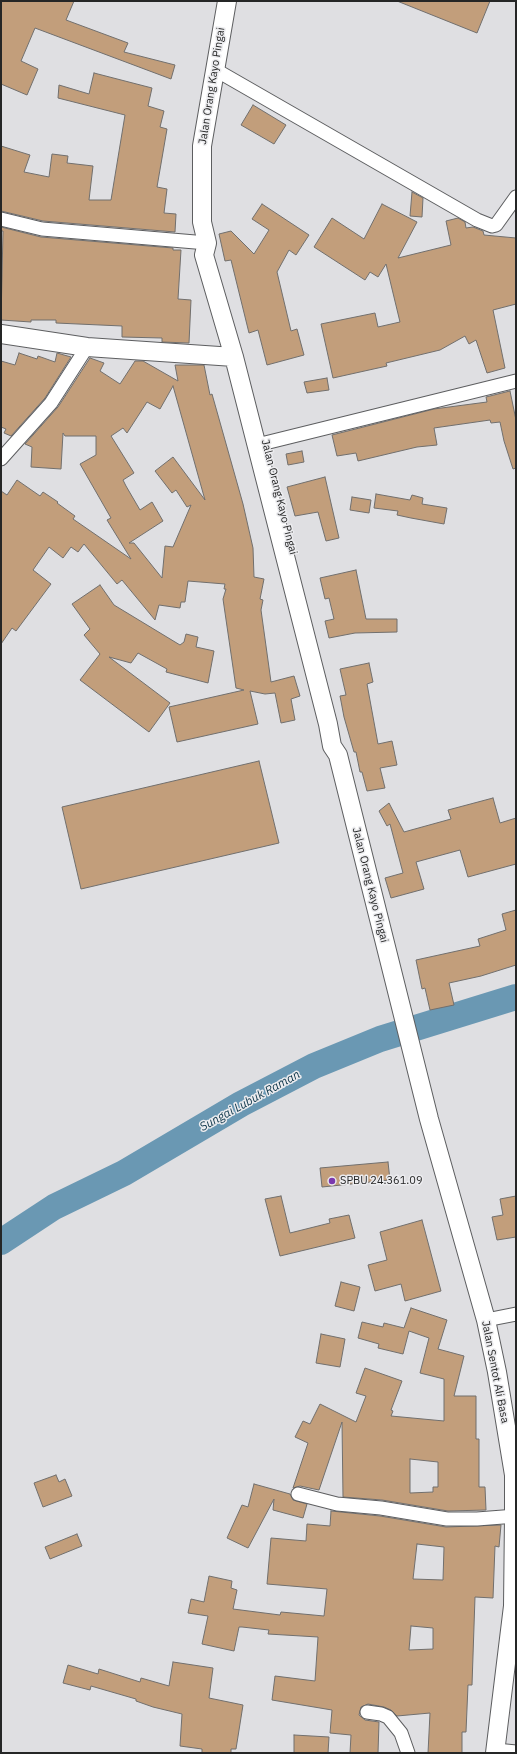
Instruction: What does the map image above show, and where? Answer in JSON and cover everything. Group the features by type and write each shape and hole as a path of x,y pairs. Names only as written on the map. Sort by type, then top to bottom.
{"main road":[{"name":"Jalan Orang Kayo Pingai","path":"227,1 214,69 202,146 202,222 207,243 204,256 234,357 328,724 332,746 338,755 403,1016 418,1070"},
{"name":"Jalan Orang Kayo Pingai","path":"207,243 216,251 342,744 338,755"},
{"path":"1,334 87,347 234,357"},
{"name":"Jalan Sentot Ali Basa","path":"418,1070 486,1320 514,1475 515,1516 513,1606 496,1751"}],"street":[{"path":"214,69 487,224 492,226 496,225 516,197"},
{"path":"1,219 42,229 207,243"},
{"path":"1,459 51,403 87,347"},
{"path":"265,443 516,381"},
{"path":"486,1320 516,1314"},
{"path":"298,1494 337,1504 447,1519 477,1519 515,1516"},
{"path":"367,1712 381,1714 391,1720 401,1733 408,1753"},
{"path":"496,1751 516,1752"}],"building":[{"path":"1,1 74,1 66,20 128,43 124,52 175,65 171,79 35,28 21,61 38,69 27,95 1,84"},
{"path":"397,1 490,1 477,33"},
{"path":"94,73 152,88 148,106 164,111 160,127 167,129 157,187 167,189 164,213 176,214 175,232 43,221 1,211 1,146 30,155 24,172 49,177 52,154 68,156 67,163 93,166 89,200 111,200 125,115 58,98 59,85 89,94"},
{"path":"253,105 286,125 274,144 241,125"},
{"path":"412,192 423,198 422,217 410,216"},
{"path":"262,204 309,235 296,255 289,250 277,272 291,331 297,329 304,355 267,365 258,330 249,333 231,260 225,261 219,234 231,231 254,254 269,230 252,219"},
{"path":"382,204 417,222 398,258 451,245 446,221 458,218 465,222 466,228 473,227 483,231 484,235 516,238 516,304 493,310 505,368 487,373 476,340 469,344 465,336 440,350 386,363 387,366 333,378 321,324 375,313 378,327 400,322 386,264 378,277 370,272 365,280 314,247 332,218 364,239"},
{"path":"1,227 41,237 173,248 173,250 181,250 178,299 191,300 189,343 162,342 162,338 122,337 122,326 56,323 56,320 31,320 31,322 1,320 3,231 1,231"},
{"path":"19,353 37,359 38,356 55,362 57,353 71,357 45,398 11,436 4,433 6,429 1,427 1,361 15,365"},
{"path":"90,358 104,363 100,371 120,384 135,361 143,361 178,381 175,365 204,365 210,395 212,394 243,504 253,548 254,577 264,579 260,599 263,600 261,610 271,682 294,676 300,696 291,699 295,720 281,723 275,693 265,694 250,691 258,724 177,742 169,707 244,690 236,688 223,599 226,589 224,589 225,584 188,581 185,602 181,602 180,608 159,605 155,620 122,580 117,584 84,544 78,552 71,547 63,558 49,547 33,570 51,584 16,631 12,628 1,644 1,491 7,495 17,480 40,496 43,492 58,502 57,503 75,516 73,519 131,559 107,520 111,518 80,464 96,455 96,436 65,436 63,433 61,469 31,467 32,447 25,444 58,407","holes":["173,386 205,500 173,457 155,471 172,493 176,490 187,507 191,505 173,547 165,546 162,578 134,543 129,543 163,521 152,502 140,510 123,480 134,473 111,436 123,428 127,433 147,402 160,409"]},
{"path":"327,378 329,390 307,393 304,382"},
{"path":"510,391 516,420 516,468 513,469 504,441 500,422 491,423 490,420 434,428 437,445 417,447 358,461 356,453 337,456 332,435 434,409 487,402 486,397"},
{"path":"302,451 304,462 288,465 286,454"},
{"path":"325,477 339,538 326,541 318,512 295,516 287,487"},
{"path":"376,494 410,500 412,495 423,498 422,504 447,508 444,524 397,515 398,511 374,508"},
{"path":"352,497 371,500 369,513 350,510"},
{"path":"356,570 366,619 397,619 397,632 355,633 329,638 325,621 334,619 329,598 325,599 320,578"},
{"path":"100,585 114,605 180,645 184,642 186,634 198,637 196,647 214,651 208,683 166,672 167,669 138,653 131,663 109,657 170,703 149,732 80,680 100,654 84,635 90,629 72,604"},
{"path":"369,663 373,682 367,684 378,744 392,741 397,765 380,768 385,788 367,791 344,717 340,696 346,695 340,669"},
{"path":"259,761 279,843 81,889 62,807"},
{"path":"493,798 500,823 516,818 516,864 468,877 460,850 416,862 424,889 391,898 385,878 403,873 390,824 387,826 379,811 389,803 404,832 451,819 448,810"},
{"path":"516,910 516,965 481,976 449,983 454,1005 430,1010 425,988 422,989 416,960 480,946 478,939 506,930 502,914"},
{"path":"388,1162 390,1180 322,1187 320,1168"},
{"path":"281,1196 290,1233 330,1223 329,1219 349,1215 355,1238 280,1256 265,1199"},
{"path":"516,1196 516,1237 497,1240 492,1217 503,1215 500,1199"},
{"path":"422,1220 441,1291 405,1301 401,1284 375,1291 368,1265 387,1260 380,1232"},
{"path":"341,1282 360,1287 354,1311 335,1306"},
{"path":"411,1308 447,1320 438,1349 464,1356 454,1396 476,1396 476,1439 479,1439 479,1487 485,1487 486,1510 448,1511 382,1500 343,1497 342,1422 319,1490 300,1486 293,1488 308,1443 295,1437 303,1421 310,1424 320,1404 356,1422 366,1396 356,1393 365,1368 402,1381 391,1410 393,1411 391,1416 444,1421 444,1379 420,1373 429,1338 409,1331 403,1354 378,1348 379,1344 358,1338 362,1322 383,1327 384,1323 404,1328","holes":["410,1459 438,1462 438,1487 433,1487 433,1492 410,1493"]},
{"path":"321,1334 345,1339 340,1367 316,1363"},
{"path":"56,1475 59,1482 65,1479 72,1496 43,1507 34,1483"},
{"path":"254,1484 290,1494 293,1500 307,1504 303,1518 273,1510 274,1499 248,1548 227,1538 242,1505 248,1507"},
{"path":"331,1511 380,1516 446,1527 501,1525 499,1547 495,1546 493,1598 475,1597 472,1685 468,1685 466,1732 462,1732 462,1753 428,1753 430,1713 397,1716 391,1710 384,1707 368,1704 361,1707 359,1715 365,1720 379,1722 378,1753 350,1753 351,1735 330,1733 332,1710 272,1700 275,1676 315,1681 318,1637 268,1634 269,1630 239,1627 234,1651 202,1644 208,1616 188,1613 191,1599 204,1602 209,1576 232,1581 231,1588 237,1590 233,1609 280,1615 281,1612 324,1616 327,1589 267,1584 271,1538 306,1541 307,1524 330,1526","holes":["417,1544 444,1547 443,1580 413,1579","411,1626 433,1628 433,1649 409,1650"]},
{"path":"77,1534 82,1546 50,1559 45,1547"},
{"path":"173,1662 213,1668 209,1698 243,1705 236,1749 231,1749 231,1753 202,1753 202,1749 180,1746 182,1714 153,1707 136,1701 136,1699 91,1686 90,1690 63,1683 68,1665 98,1674 99,1669 140,1682 141,1678 169,1686"},
{"path":"294,1735 329,1737 328,1753 294,1753"}],"waterway":[{"name":"Sungai Lubuk Raman","path":"1,1242 54,1207 124,1173 241,1104 314,1066 380,1039 516,997"}],"place":[{"name":"SPBU 24.361.09","path":"332,1181"}]}
